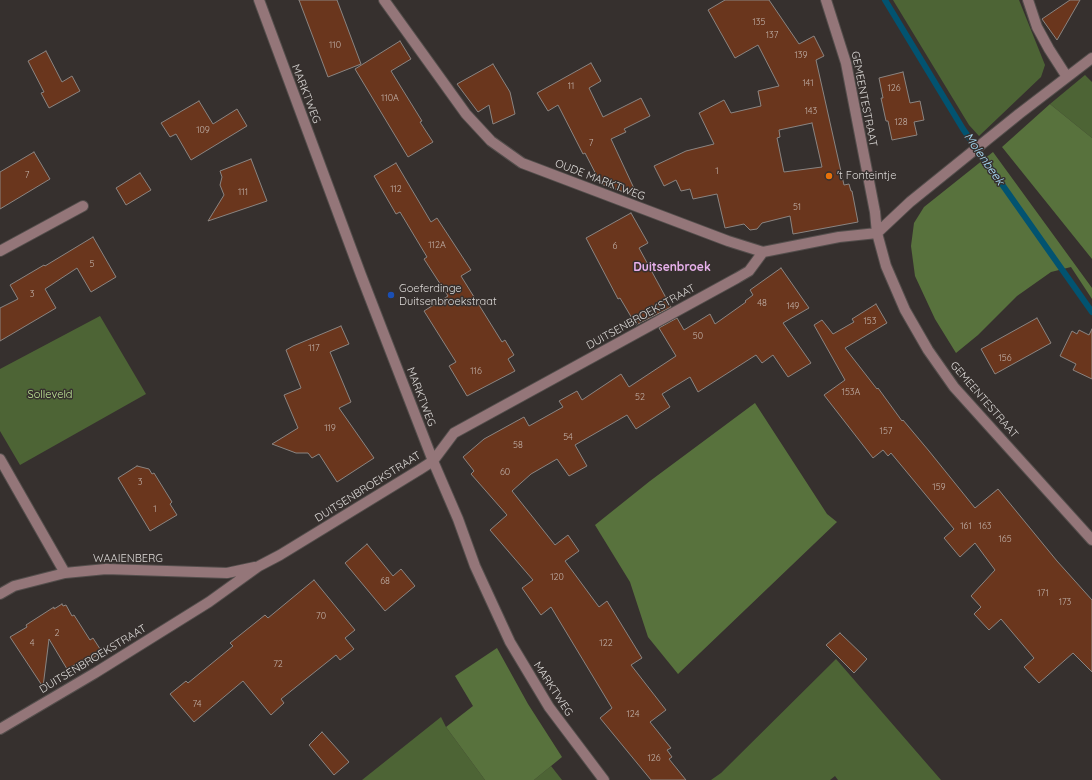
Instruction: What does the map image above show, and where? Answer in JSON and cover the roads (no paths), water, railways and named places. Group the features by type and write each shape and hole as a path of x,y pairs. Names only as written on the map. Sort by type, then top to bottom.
{"street":[{"name":"MARKTWEG","path":"259,0 364,282 433,461 458,519 475,566 510,642 549,707 592,767 604,780"},
{"name":"OUDE MARKTWEG","path":"384,0 466,114 491,141 522,163 721,238 763,252 839,237 877,233"},
{"name":"GEMEENTESTRAAT","path":"826,0 832,15 846,64 875,212 877,233 886,266 905,310 932,356 954,387 1092,540"},
{"path":"1028,0 1037,27 1067,77"},
{"path":"877,233 910,202 1092,58"},
{"path":"0,251 83,206"},
{"name":"DUITSENBROEKSTRAAT","path":"0,729 95,673 209,602 259,566 280,555 433,461 454,433 750,271 763,252"},
{"path":"0,459 65,573"},
{"name":"WAAIENBERG","path":"0,594 14,586 65,573 106,569 227,573 259,566"}],"waterway":[{"name":"Molenbeek","path":"885,0 963,129 1092,312"}],"place":[{"name":"'t Fonteintje","path":"829,176"},
{"name":"Goeferdinge Duitsenbroekstraat","path":"391,295"}],"district":[{"name":"Duitsenbroek","path":"672,267"}],"park label":[{"name":"Solleveld","path":"50,395"}]}
